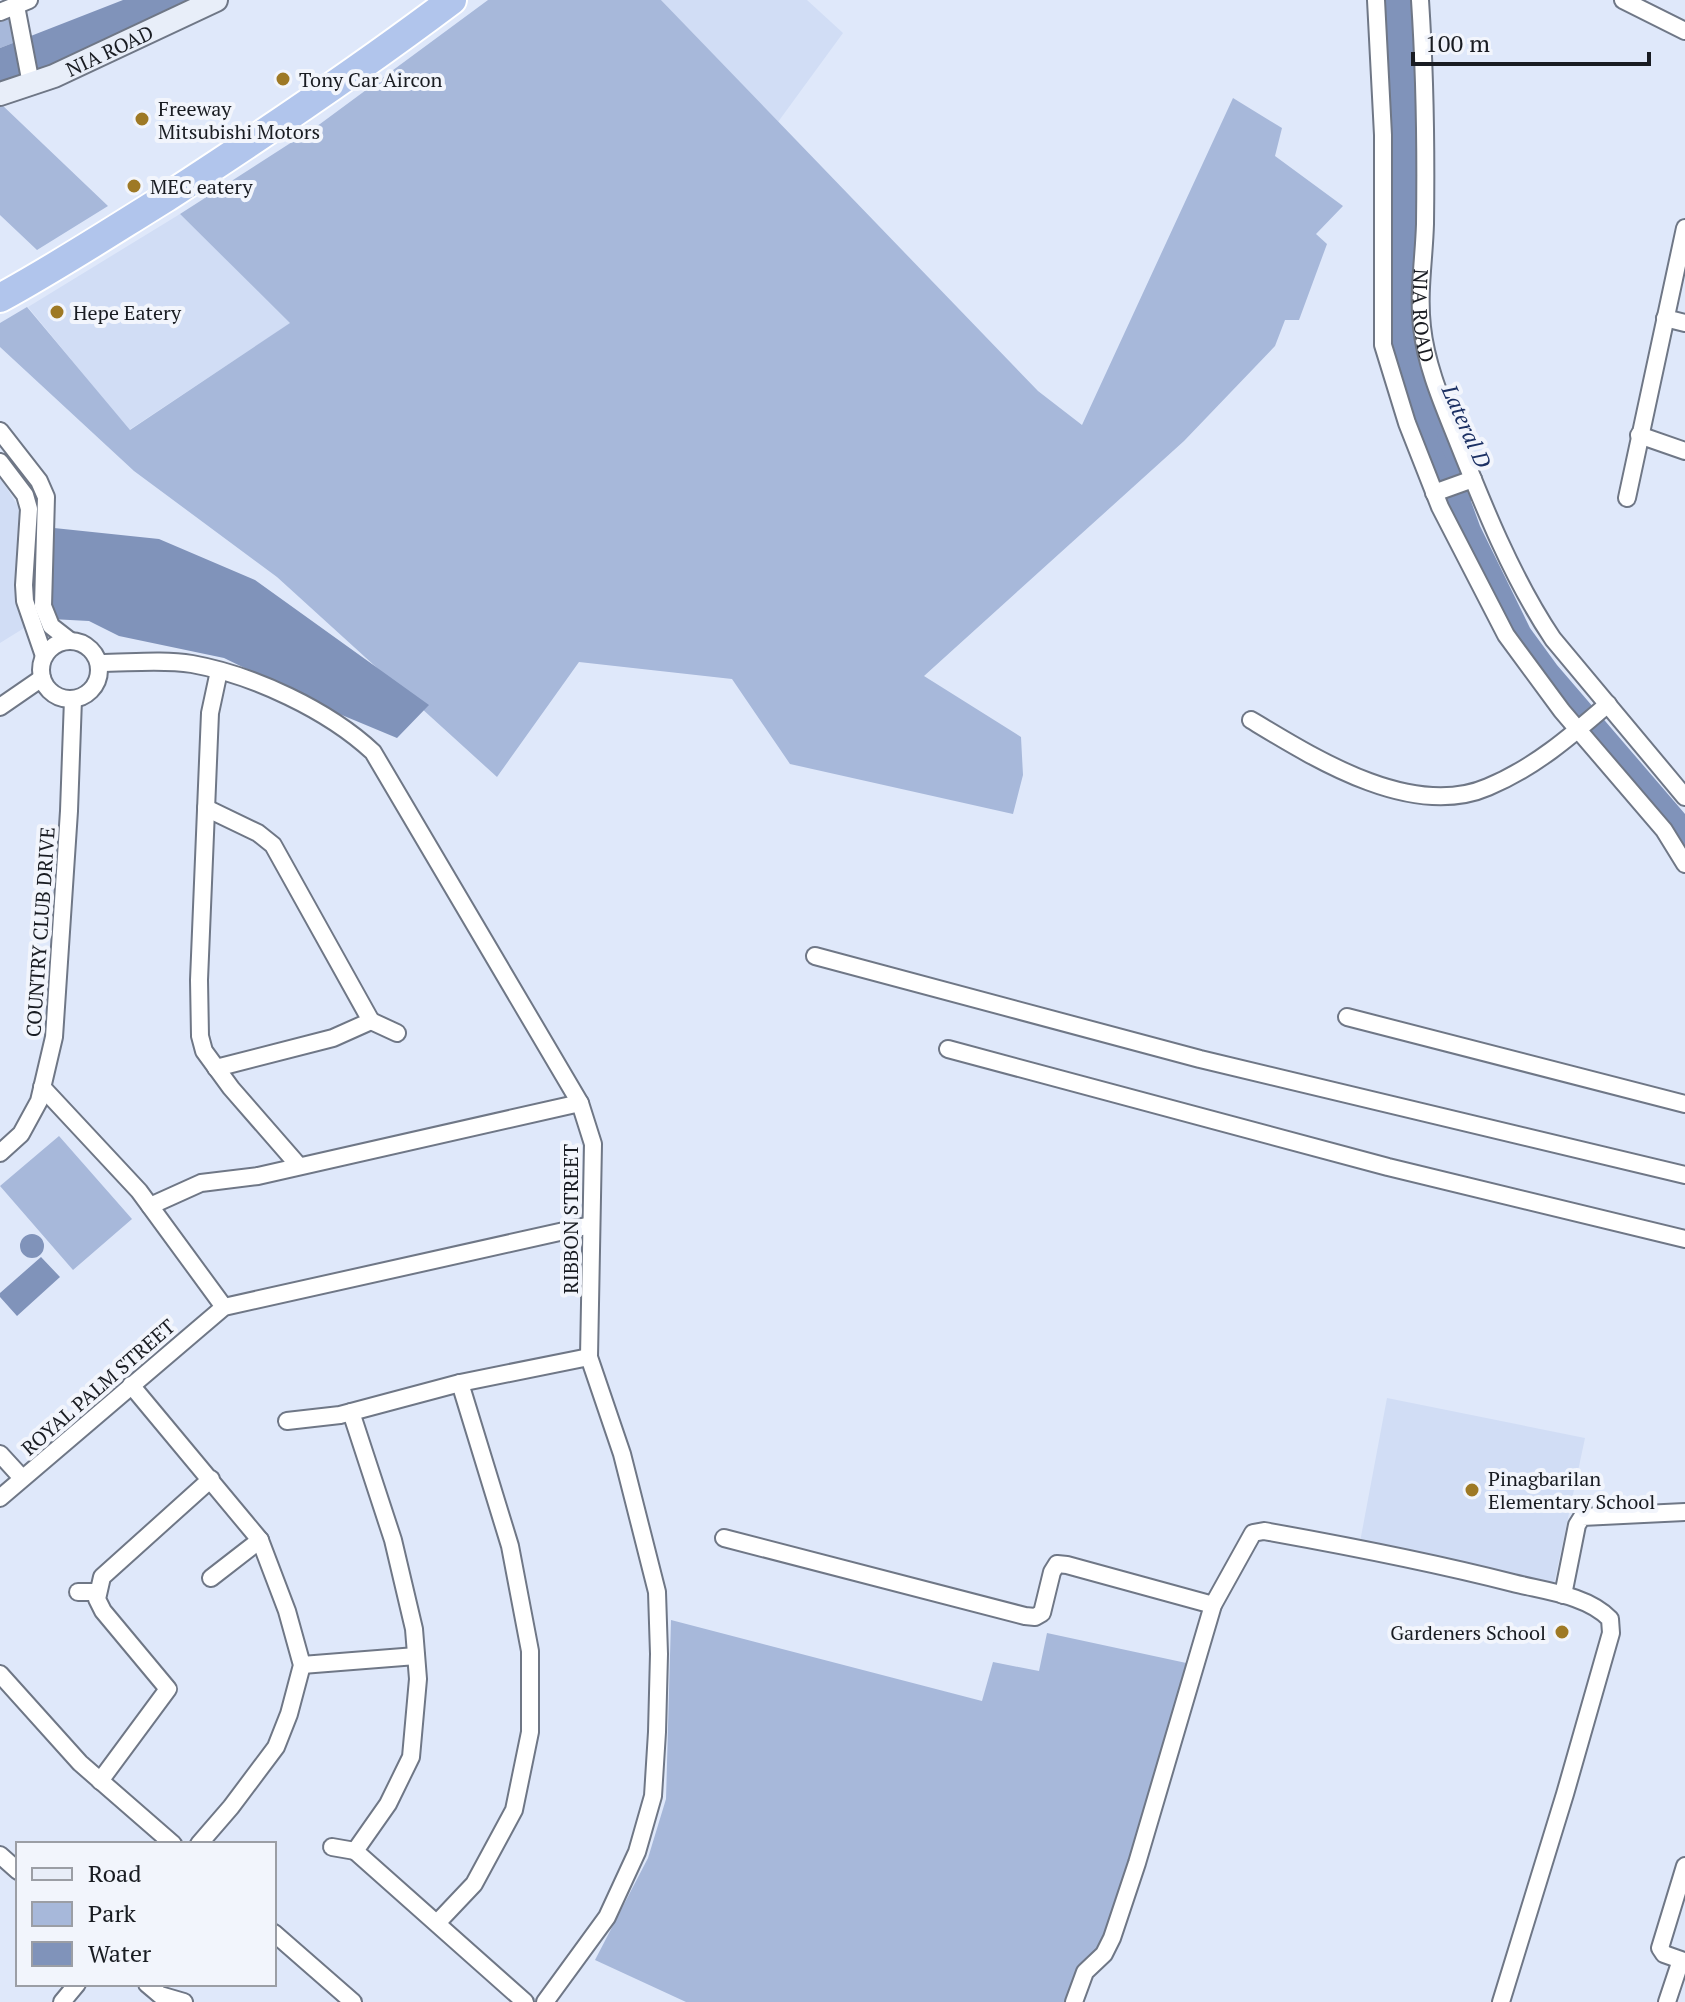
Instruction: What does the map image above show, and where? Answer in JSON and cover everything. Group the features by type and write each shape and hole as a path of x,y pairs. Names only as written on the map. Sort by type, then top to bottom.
{"highway":[{"path":"0,298 271,130 374,59 452,0"}],"street":[{"name":"NIA ROAD","path":"0,94 30,78 54,76 216,0"},
{"path":"1376,0 1383,135 1383,345 1394,387 1437,492 1506,635 1528,669 1581,727 1664,830 1685,864"},
{"name":"NIA ROAD","path":"1420,0 1426,143 1420,305 1422,330 1468,481 1540,619 1603,708 1685,797"},
{"path":"1623,0 1685,31"},
{"path":"0,12 23,3 23,36 30,78"},
{"path":"1627,498 1685,228"},
{"path":"1665,318 1685,323"},
{"path":"0,431 39,481 46,497 43,606 51,626 69,640 89,647 99,663 100,672 93,689 73,699 58,697 50,691 42,678 41,666 51,648 69,640"},
{"path":"1639,435 1685,451"},
{"path":"0,462 25,495 29,509 25,601 44,656"},
{"path":"1437,492 1468,481"},
{"name":"RIBBON STREET","path":"99,663 189,663 219,671 298,700 356,736 373,752 580,1103 593,1144 589,1357 622,1454 657,1592 659,1654 653,1796 637,1852 607,1917 545,2002"},
{"path":"219,671 210,713 199,965 200,1036 204,1051 216,1068 299,1166"},
{"path":"0,707 42,678"},
{"name":"COUNTRY CLUB DRIVE","path":"0,1153 21,1134 39,1101 54,1037 73,699"},
{"path":"1251,720 1305,753 1360,778 1420,796 1456,796 1486,788 1528,767 1603,708"},
{"path":"206,808 258,833 273,845 371,1021 397,1033"},
{"path":"815,956 1186,1056 1685,1175"},
{"path":"1347,1017 1685,1104"},
{"path":"216,1068 333,1038 371,1021"},
{"path":"948,1049 1388,1167 1685,1239"},
{"path":"42,1087 150,1206 224,1307 591,1225"},
{"path":"150,1206 201,1183 258,1176 580,1103"},
{"name":"ROYAL PALM STREET","path":"0,1498 224,1307"},
{"path":"287,1421 351,1412 460,1383 589,1357"},
{"path":"438,1922 474,1884 514,1810 530,1732 530,1651 510,1546 460,1383"},
{"path":"131,1385 260,1540 287,1611 302,1665 289,1714 276,1747 201,1842"},
{"path":"351,1412 393,1540 414,1629 418,1679 411,1757 388,1804 355,1851"},
{"path":"0,1454 22,1478"},
{"path":"186,1691 168,1689 103,1611 97,1599 102,1577 211,1479"},
{"path":"1563,1595 1577,1525 1582,1517 1685,1512"},
{"path":"1074,2002 1085,1972 1104,1954 1112,1938 1213,1605 1253,1533 1264,1531 1419,1559 1563,1595 1602,1610 1610,1619 1611,1633 1501,2002"},
{"path":"724,1538 1025,1616 1035,1617 1042,1613 1052,1572 1057,1564 1213,1605"},
{"path":"211,1578 260,1540"},
{"path":"78,1592 98,1592"},
{"path":"302,1665 416,1656"},
{"path":"0,1674 80,1763 171,1842"},
{"path":"100,1781 168,1689"},
{"path":"332,1847 355,1851 525,2002"},
{"path":"0,1855 16,1869"},
{"path":"1667,2002 1681,1960 1664,1954 1660,1948 1685,1866"},
{"path":"276,1935 346,2000"},
{"path":"62,2002 75,1986"},
{"path":"149,1986 160,1995 184,2002"}],"shaded area":[{"path":"661,0 807,0 843,33 778,122"},
{"path":"180,214 291,323 129,430 28,307"},
{"path":"0,477 21,511 16,601 20,614 29,625 0,643"},
{"name":"Pinagbarilan Elementary School","path":"1387,1398 1585,1438 1554,1584 1360,1542"}],"green space":[{"path":"488,0 661,0 1038,391 1082,425 1233,98 1282,128 1275,156 1343,206 1316,234 1327,244 1299,320 1285,320 1275,346 1184,441 924,676 1021,737 1023,775 1013,814 790,764 732,679 579,662 497,777 277,577 134,471 0,347 0,323 27,307 130,430 290,323 180,214 320,124"},
{"path":"11,13 18,41 0,48 0,17"},
{"path":"0,103 108,206 37,250 0,215"},
{"path":"59,1136 132,1219 73,1270 0,1186"},
{"path":"671,1620 982,1701 993,1662 1039,1671 1047,1633 1191,1664 1102,1951 1067,2002 686,2002 595,1960 648,1858 666,1799"}],"water":[{"path":"123,0 187,0 44,68 0,82 0,48"},
{"name":"Lateral D","path":"1383,0 1412,0 1417,136 1416,270 1446,432 1480,526 1530,628 1557,665 1685,814 1685,849 1669,825 1563,701 1509,626 1447,505 1400,383 1391,340 1387,295"},
{"path":"54,528 159,539 255,580 429,705 397,738 337,713 224,658 119,636 89,621 51,619 47,598"},
{"path":"32,1234 41,1237 44,1246 41,1255 32,1258 23,1255 20,1246 23,1237"},
{"path":"41,1257 60,1277 17,1316 0,1293"}],"waterway":[{"name":"Lateral D","path":"1445,438 1471,493"}],"place":[{"name":"Tony Car Aircon","path":"283,79"},
{"name":"Freeway Mitsubishi Motors","path":"142,119"},
{"name":"MEC eatery","path":"134,186"},
{"name":"Hepe Eatery","path":"57,312"},
{"name":"Pinagbarilan Elementary School","path":"1472,1490"},
{"name":"Gardeners School","path":"1562,1632"}]}
